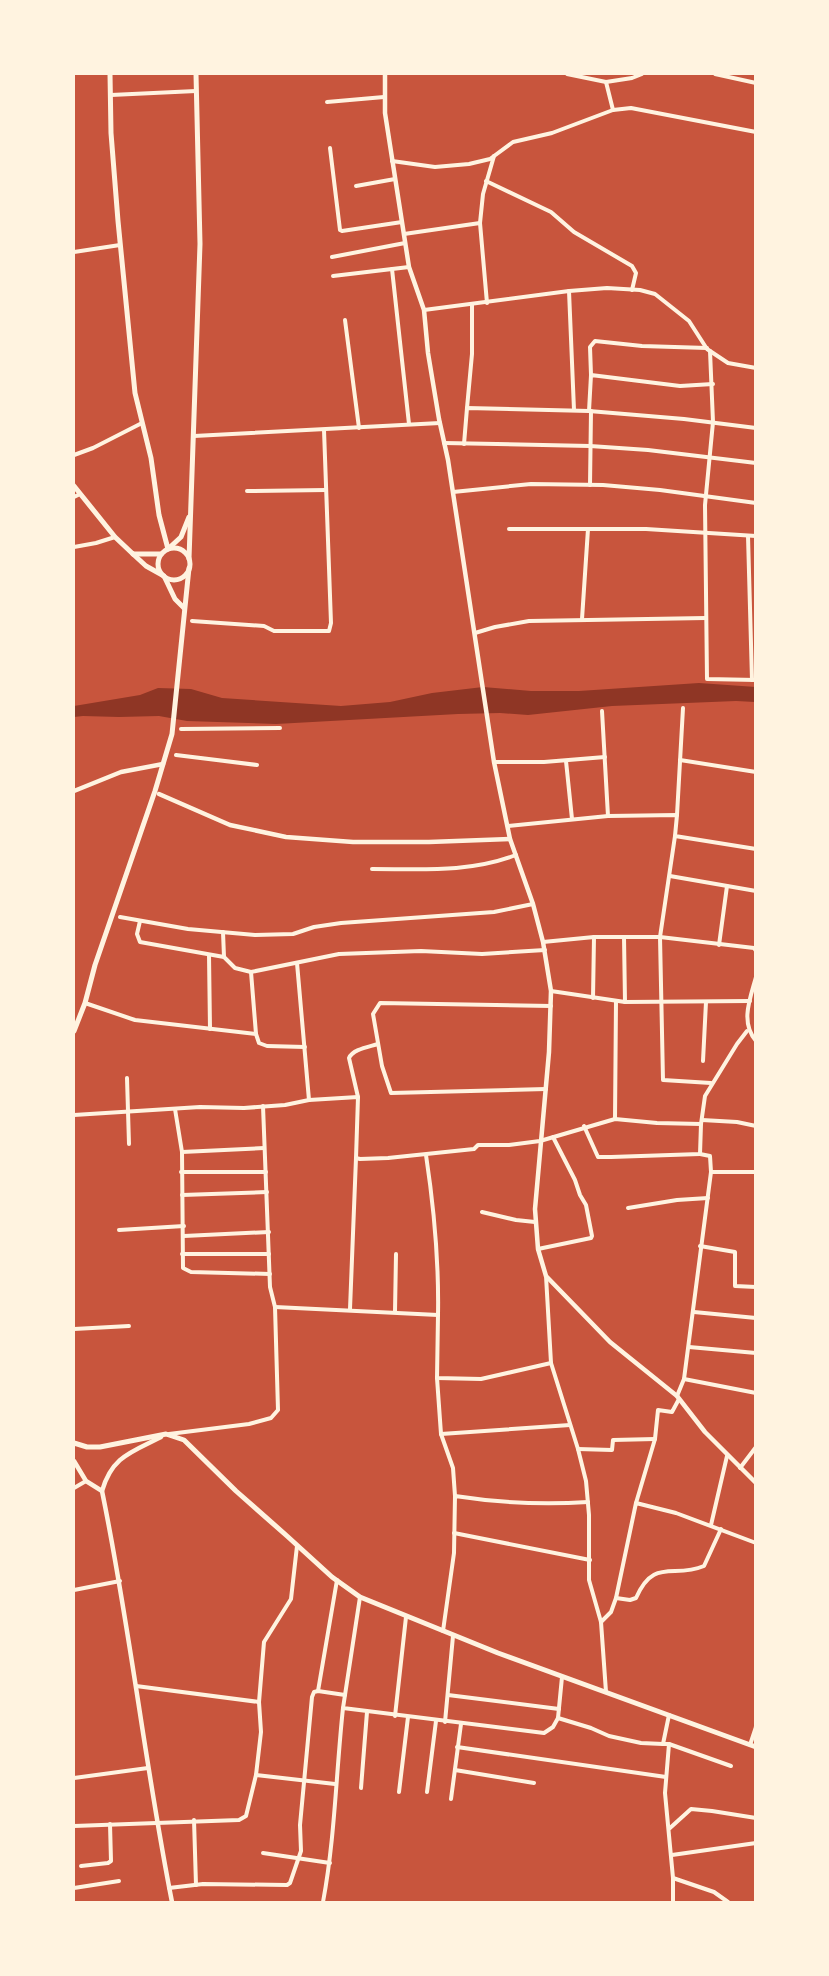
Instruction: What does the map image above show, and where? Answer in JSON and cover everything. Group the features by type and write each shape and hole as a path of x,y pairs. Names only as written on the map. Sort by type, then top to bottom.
{"main road":[{"path":"110,74 111,133 135,393 151,458 159,515 168,549"},
{"path":"74,1031 172,734 184,608 188,591 189,517 194,435 200,244 196,74"},
{"path":"74,486 77,496 146,566 173,580 183,576 189,568"},
{"path":"133,554 161,554 181,537 189,517"},
{"path":"168,549 183,551 189,559"},
{"path":"161,554 158,568 175,599 184,608"},
{"path":"74,1443 87,1447 100,1447 166,1434 184,1440 297,1546 360,1597 453,1636 669,1714 723,1737 753,1746"}],"street":[{"path":"385,74 385,113 392,161 409,267 424,310 428,352 453,492 494,762 510,838 533,904 543,942 551,990 546,1089 535,1222 538,1249 546,1276 551,1363 586,1480 591,1592 601,1622 606,1692"},
{"path":"567,74 606,82 642,74"},
{"path":"715,74 756,83"},
{"path":"606,82 613,110"},
{"path":"110,95 197,91"},
{"path":"327,102 384,97"},
{"path":"392,161 435,167 470,164 490,159 513,142 552,134 613,110 631,108 756,132"},
{"path":"330,148 340,230 402,222"},
{"path":"487,303 480,223 483,194 494,156"},
{"path":"356,186 395,179"},
{"path":"486,181 550,212 574,232 632,266 636,273 632,290"},
{"path":"404,234 480,223"},
{"path":"332,257 405,243"},
{"path":"74,252 120,245"},
{"path":"333,276 409,267"},
{"path":"392,269 409,424"},
{"path":"424,310 607,288 655,294 689,321 709,350 728,363 756,368"},
{"path":"570,291 574,411"},
{"path":"464,444 472,354 472,304"},
{"path":"345,320 359,428"},
{"path":"590,486 590,347 595,341 709,350"},
{"path":"709,350 713,384 713,422 705,496 707,679 754,680 748,536"},
{"path":"591,375 680,386 713,384"},
{"path":"467,408 590,411 756,428"},
{"path":"74,455 142,423"},
{"path":"194,435 440,423"},
{"path":"192,621 264,626 274,631 329,631 331,624 324,429"},
{"path":"444,443 590,446 658,451 756,463"},
{"path":"453,492 531,484 590,486 660,490 756,504"},
{"path":"247,491 326,490"},
{"path":"508,529 646,529 756,536"},
{"path":"582,620 588,529"},
{"path":"74,547 115,537"},
{"path":"475,633 529,621 706,618"},
{"path":"683,708 675,836 660,937 663,1080 711,1083"},
{"path":"602,711 608,816"},
{"path":"181,729 280,728"},
{"path":"176,755 257,765"},
{"path":"494,762 566,761 605,757"},
{"path":"680,760 756,772"},
{"path":"566,761 572,819"},
{"path":"74,790 121,772 163,764"},
{"path":"159,794 230,825 286,837 386,842 510,838"},
{"path":"508,826 608,816 677,815"},
{"path":"675,836 756,849"},
{"path":"372,869 438,870 501,861 516,855"},
{"path":"670,876 756,891"},
{"path":"719,945 727,886"},
{"path":"120,917 223,932 255,935 293,934 340,923 483,913 533,904"},
{"path":"140,921 137,934 140,942 224,957 235,968 251,972 339,954 421,951 482,954 545,950"},
{"path":"223,932 224,957"},
{"path":"543,942 594,937 660,937 754,948 756,951"},
{"path":"593,998 594,937"},
{"path":"624,937 625,1002"},
{"path":"209,955 210,1029"},
{"path":"297,963 309,1100"},
{"path":"251,972 256,1034 259,1043 267,1046 305,1047"},
{"path":"700,1154 705,1096 736,1044 747,1032 747,1013 755,979"},
{"path":"551,990 625,1002 750,1001"},
{"path":"615,1119 616,1001"},
{"path":"703,1061 706,1002"},
{"path":"85,1003 135,1020 256,1034"},
{"path":"546,1089 390,1093 382,1066 373,1014 380,1003 551,1006"},
{"path":"747,1032 756,1041"},
{"path":"350,1309 358,1097 349,1058 355,1052 378,1044"},
{"path":"127,1078 129,1144"},
{"path":"74,1115 200,1107 263,1106 358,1097"},
{"path":"172,1902 148,1768 120,1581 102,1491 106,1476 121,1457 166,1434 249,1424 271,1418 278,1410 275,1307 270,1287 263,1106"},
{"path":"175,1109 182,1152 183,1268 186,1271 270,1274"},
{"path":"356,1158 426,1155 474,1149 478,1145 509,1145 540,1141 584,1126 615,1119 657,1123 737,1122 756,1126"},
{"path":"584,1126 598,1157 700,1154 710,1156 711,1172 684,1379 672,1412 658,1410 655,1439 636,1503 616,1598 611,1612 601,1622"},
{"path":"538,1249 583,1241 592,1236 586,1205 580,1195 576,1180 553,1137"},
{"path":"182,1152 264,1148"},
{"path":"426,1155 434,1219 438,1283 437,1378 441,1434 453,1468 454,1553 444,1631"},
{"path":"182,1172 266,1172"},
{"path":"711,1172 756,1172"},
{"path":"182,1195 267,1192"},
{"path":"628,1208 677,1200 708,1198"},
{"path":"482,1212 516,1221 535,1222"},
{"path":"118,1230 184,1226"},
{"path":"184,1236 269,1232"},
{"path":"700,1246 735,1252 735,1286 756,1287"},
{"path":"182,1254 269,1254"},
{"path":"395,1312 396,1254"},
{"path":"546,1276 610,1342 678,1398 727,1456 756,1483"},
{"path":"275,1307 438,1315"},
{"path":"694,1312 756,1318"},
{"path":"74,1329 129,1326"},
{"path":"689,1347 756,1353"},
{"path":"437,1378 481,1379 551,1363"},
{"path":"684,1379 756,1393"},
{"path":"441,1434 570,1425"},
{"path":"578,1449 612,1450 613,1440 655,1439"},
{"path":"740,1468 756,1447"},
{"path":"711,1525 727,1456"},
{"path":"74,1461 86,1481 102,1491"},
{"path":"74,1488 86,1481"},
{"path":"454,1496 506,1503 588,1502"},
{"path":"636,1503 676,1513 756,1542"},
{"path":"616,1598 636,1598 646,1581 659,1572 704,1566 722,1529"},
{"path":"454,1533 590,1560"},
{"path":"74,1826 243,1819 246,1816 256,1775 261,1732 259,1702 264,1642 291,1599 297,1546"},
{"path":"318,1691 337,1580"},
{"path":"74,1590 120,1581"},
{"path":"323,1902 330,1863 343,1708 360,1597"},
{"path":"395,1716 406,1617"},
{"path":"445,1722 453,1636"},
{"path":"343,1708 544,1733 553,1728 558,1718 562,1677"},
{"path":"135,1686 259,1702"},
{"path":"169,1888 242,1884 287,1886 290,1883 299,1859 312,1697 314,1692 318,1691 345,1695"},
{"path":"448,1695 559,1709"},
{"path":"361,1788 367,1712"},
{"path":"663,1744 669,1714"},
{"path":"399,1792 408,1717"},
{"path":"558,1718 609,1736 641,1743 669,1744 731,1766"},
{"path":"427,1792 436,1720"},
{"path":"451,1799 461,1724"},
{"path":"753,1746 756,1727"},
{"path":"669,1744 665,1793 672,1855 673,1902"},
{"path":"457,1747 666,1777"},
{"path":"74,1778 148,1768"},
{"path":"455,1770 534,1784"},
{"path":"256,1775 335,1784"},
{"path":"670,1828 691,1809 712,1810 756,1818"},
{"path":"194,1820 196,1885"},
{"path":"81,1866 111,1861 110,1824"},
{"path":"672,1855 756,1843"},
{"path":"263,1853 330,1863"},
{"path":"673,1878 714,1892 728,1902"},
{"path":"74,1888 119,1881"}],"shaded area":[{"path":"699,683 756,687 755,702 612,706 528,715 458,714 276,724 187,721 159,716 74,717 74,706 140,695 158,688 191,689 222,698 341,706 390,702 432,693 483,687 531,691 579,691"}]}
